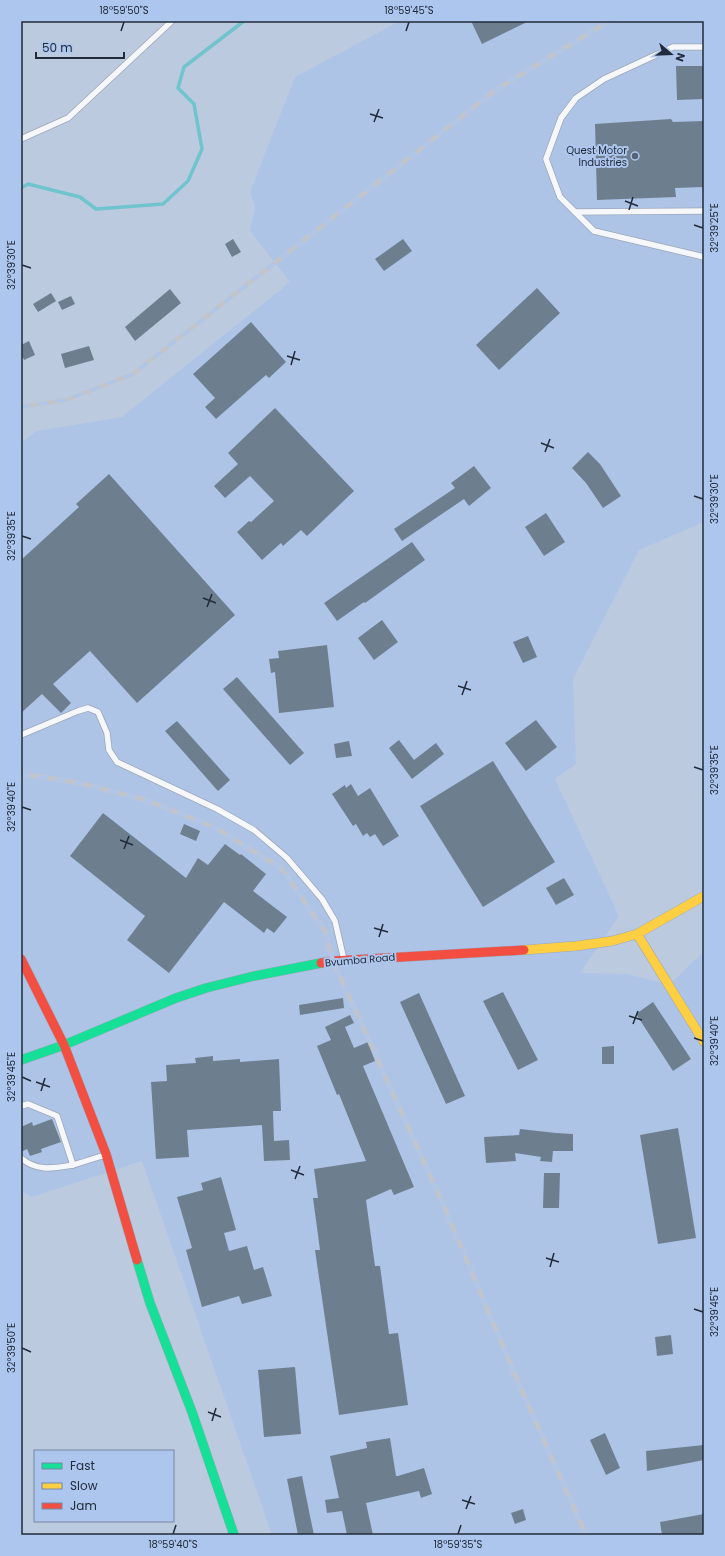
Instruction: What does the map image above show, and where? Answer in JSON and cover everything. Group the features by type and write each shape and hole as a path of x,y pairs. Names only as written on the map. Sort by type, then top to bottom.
{"street":[{"name":"Bvumba Road","path":"21,1060 176,998 206,988 254,976 344,960 576,946 612,941 637,934 704,896"},
{"path":"637,934 704,1042"},
{"path":"21,959 64,1044 106,1154 150,1303 192,1412 234,1535"}],"lane":[{"path":"21,140 68,118 172,21"},
{"path":"704,47 673,47 604,79 576,98 561,118 546,159 560,197 594,231 704,257"},
{"path":"575,212 704,211"},
{"path":"21,735 88,708 98,712 107,733 109,750 117,762 217,809 254,830 287,858 322,898 335,921 344,960"},
{"path":"21,1106 28,1104 56,1116 73,1165"},
{"path":"21,1158 27,1164 47,1169 73,1165 106,1154"}],"shaded area":[{"path":"400,21 704,21 704,522 639,550 573,679 576,764 555,779 619,916 580,973 628,974 669,985 704,951 704,1535 272,1535 142,1161 32,1197 21,1191 21,443 36,431 122,417 290,282 250,231 255,207 250,192 295,77"}],"building":[{"path":"471,21 529,21 482,44"},
{"path":"676,66 704,66 704,99 677,100"},
{"name":"Quest Motor Industries","path":"671,119 673,122 704,121 704,187 675,188 676,197 597,200 595,124"},
{"path":"233,239 241,252 232,257 225,244"},
{"path":"403,239 412,251 384,271 375,259"},
{"path":"537,288 560,313 499,370 476,345"},
{"path":"170,289 181,303 135,341 125,327"},
{"path":"51,293 56,301 38,312 33,304"},
{"path":"71,296 75,304 62,310 58,302"},
{"path":"251,322 286,362 269,378 266,375 216,419 205,407 215,398 193,374"},
{"path":"29,341 35,355 24,360 21,353 21,345"},
{"path":"89,346 94,360 65,368 61,354"},
{"path":"275,408 354,491 307,536 301,530 283,546 281,543 262,560 237,532 249,521 251,522 274,501 250,476 225,498 214,486 238,464 228,453"},
{"path":"588,452 600,464 621,496 603,508 586,483 572,468"},
{"path":"474,466 491,488 469,506 464,499 402,541 394,529 455,488 451,483"},
{"path":"109,474 235,615 137,703 90,651 53,684 71,703 61,713 42,694 21,713 21,560 79,507 76,504"},
{"path":"546,513 565,542 544,556 525,527"},
{"path":"412,542 425,560 337,621 324,603"},
{"path":"382,620 398,642 374,660 358,638"},
{"path":"528,636 537,657 523,663 513,642"},
{"path":"327,645 334,707 279,713 275,672 271,673 269,659 279,658 278,651"},
{"path":"237,677 304,753 290,765 223,689"},
{"path":"536,720 557,747 526,771 505,743"},
{"path":"177,721 230,780 218,791 165,731"},
{"path":"399,740 414,760 436,743 444,754 412,779 389,748"},
{"path":"349,741 352,756 336,758 334,744"},
{"path":"493,761 555,862 483,907 420,806"},
{"path":"351,784 358,796 370,788 399,836 383,846 375,834 370,837 367,833 363,836 356,824 353,826 332,794 345,785 346,788"},
{"path":"103,813 186,878 198,858 208,865 225,844 240,855 241,854 266,874 253,891 287,917 274,933 267,928 264,933 224,902 169,973 127,940 145,916 70,856"},
{"path":"184,824 200,831 196,841 180,834"},
{"path":"564,878 574,895 556,905 546,888"},
{"path":"503,992 538,1060 518,1070 483,1001"},
{"path":"419,993 465,1096 446,1104 400,1002"},
{"path":"343,998 344,1008 300,1015 299,1005"},
{"path":"653,1002 691,1059 673,1071 636,1014"},
{"path":"350,1015 354,1023 345,1027 354,1048 368,1042 375,1061 363,1066 414,1187 394,1195 391,1189 366,1200 375,1266 380,1266 389,1334 398,1333 408,1405 339,1415 315,1250 320,1250 313,1198 318,1198 314,1169 366,1161 339,1094 337,1095 317,1046 331,1040 325,1027"},
{"path":"614,1046 614,1064 602,1064 602,1047"},
{"path":"213,1056 213,1061 240,1059 240,1062 279,1059 281,1111 273,1111 274,1141 289,1140 290,1160 264,1161 262,1125 187,1130 189,1157 156,1159 151,1082 167,1081 166,1065 196,1063 195,1058"},
{"path":"52,1119 61,1142 41,1149 42,1152 30,1156 27,1149 21,1152 21,1127 32,1122 33,1126"},
{"path":"678,1128 696,1238 658,1244 640,1135"},
{"path":"520,1129 573,1134 573,1151 553,1151 552,1162 540,1161 541,1157 515,1153 516,1161 486,1163 484,1137 519,1135"},
{"path":"544,1173 560,1173 559,1208 543,1208"},
{"path":"221,1177 236,1230 224,1233 229,1251 247,1246 254,1270 263,1267 272,1296 242,1304 239,1296 202,1307 186,1250 192,1248 177,1197 203,1190 201,1183"},
{"path":"671,1335 673,1354 657,1356 655,1337"},
{"path":"295,1367 301,1434 264,1437 258,1370"},
{"path":"605,1433 620,1468 606,1475 590,1440"},
{"path":"390,1438 396,1476 424,1468 432,1494 421,1498 419,1491 366,1503 373,1535 347,1535 342,1511 327,1513 325,1500 339,1498 330,1456 367,1448 366,1442"},
{"path":"704,1445 704,1460 647,1471 646,1451"},
{"path":"302,1476 314,1535 298,1535 287,1479"},
{"path":"523,1509 526,1520 515,1524 511,1513"},
{"path":"704,1514 704,1535 662,1535 660,1522"}],"waterway":[{"path":"21,188 28,184 80,197 96,209 163,204 188,181 202,149 194,104 178,88 184,67 244,21"}],"railway":[{"path":"21,407 66,400 133,374 497,89 609,21"},
{"path":"21,777 29,775 80,783 146,800 216,828 281,868 325,931 333,961 443,1204 519,1384 586,1535"}],"traffic: fast":[{"path":"21,1060 64,1045 176,998 206,988 254,976 321,963"},
{"path":"137,1260 150,1303 192,1412 234,1535"}],"traffic: slow":[{"path":"524,950 576,946 612,941 637,934 704,896"},
{"path":"637,934 704,1042"}],"traffic: jam":[{"path":"321,963 333,961 524,950"},
{"path":"21,959 64,1045 106,1154 137,1260"}],"place":[{"name":"Quest Motor Industries","path":"635,156"}]}
